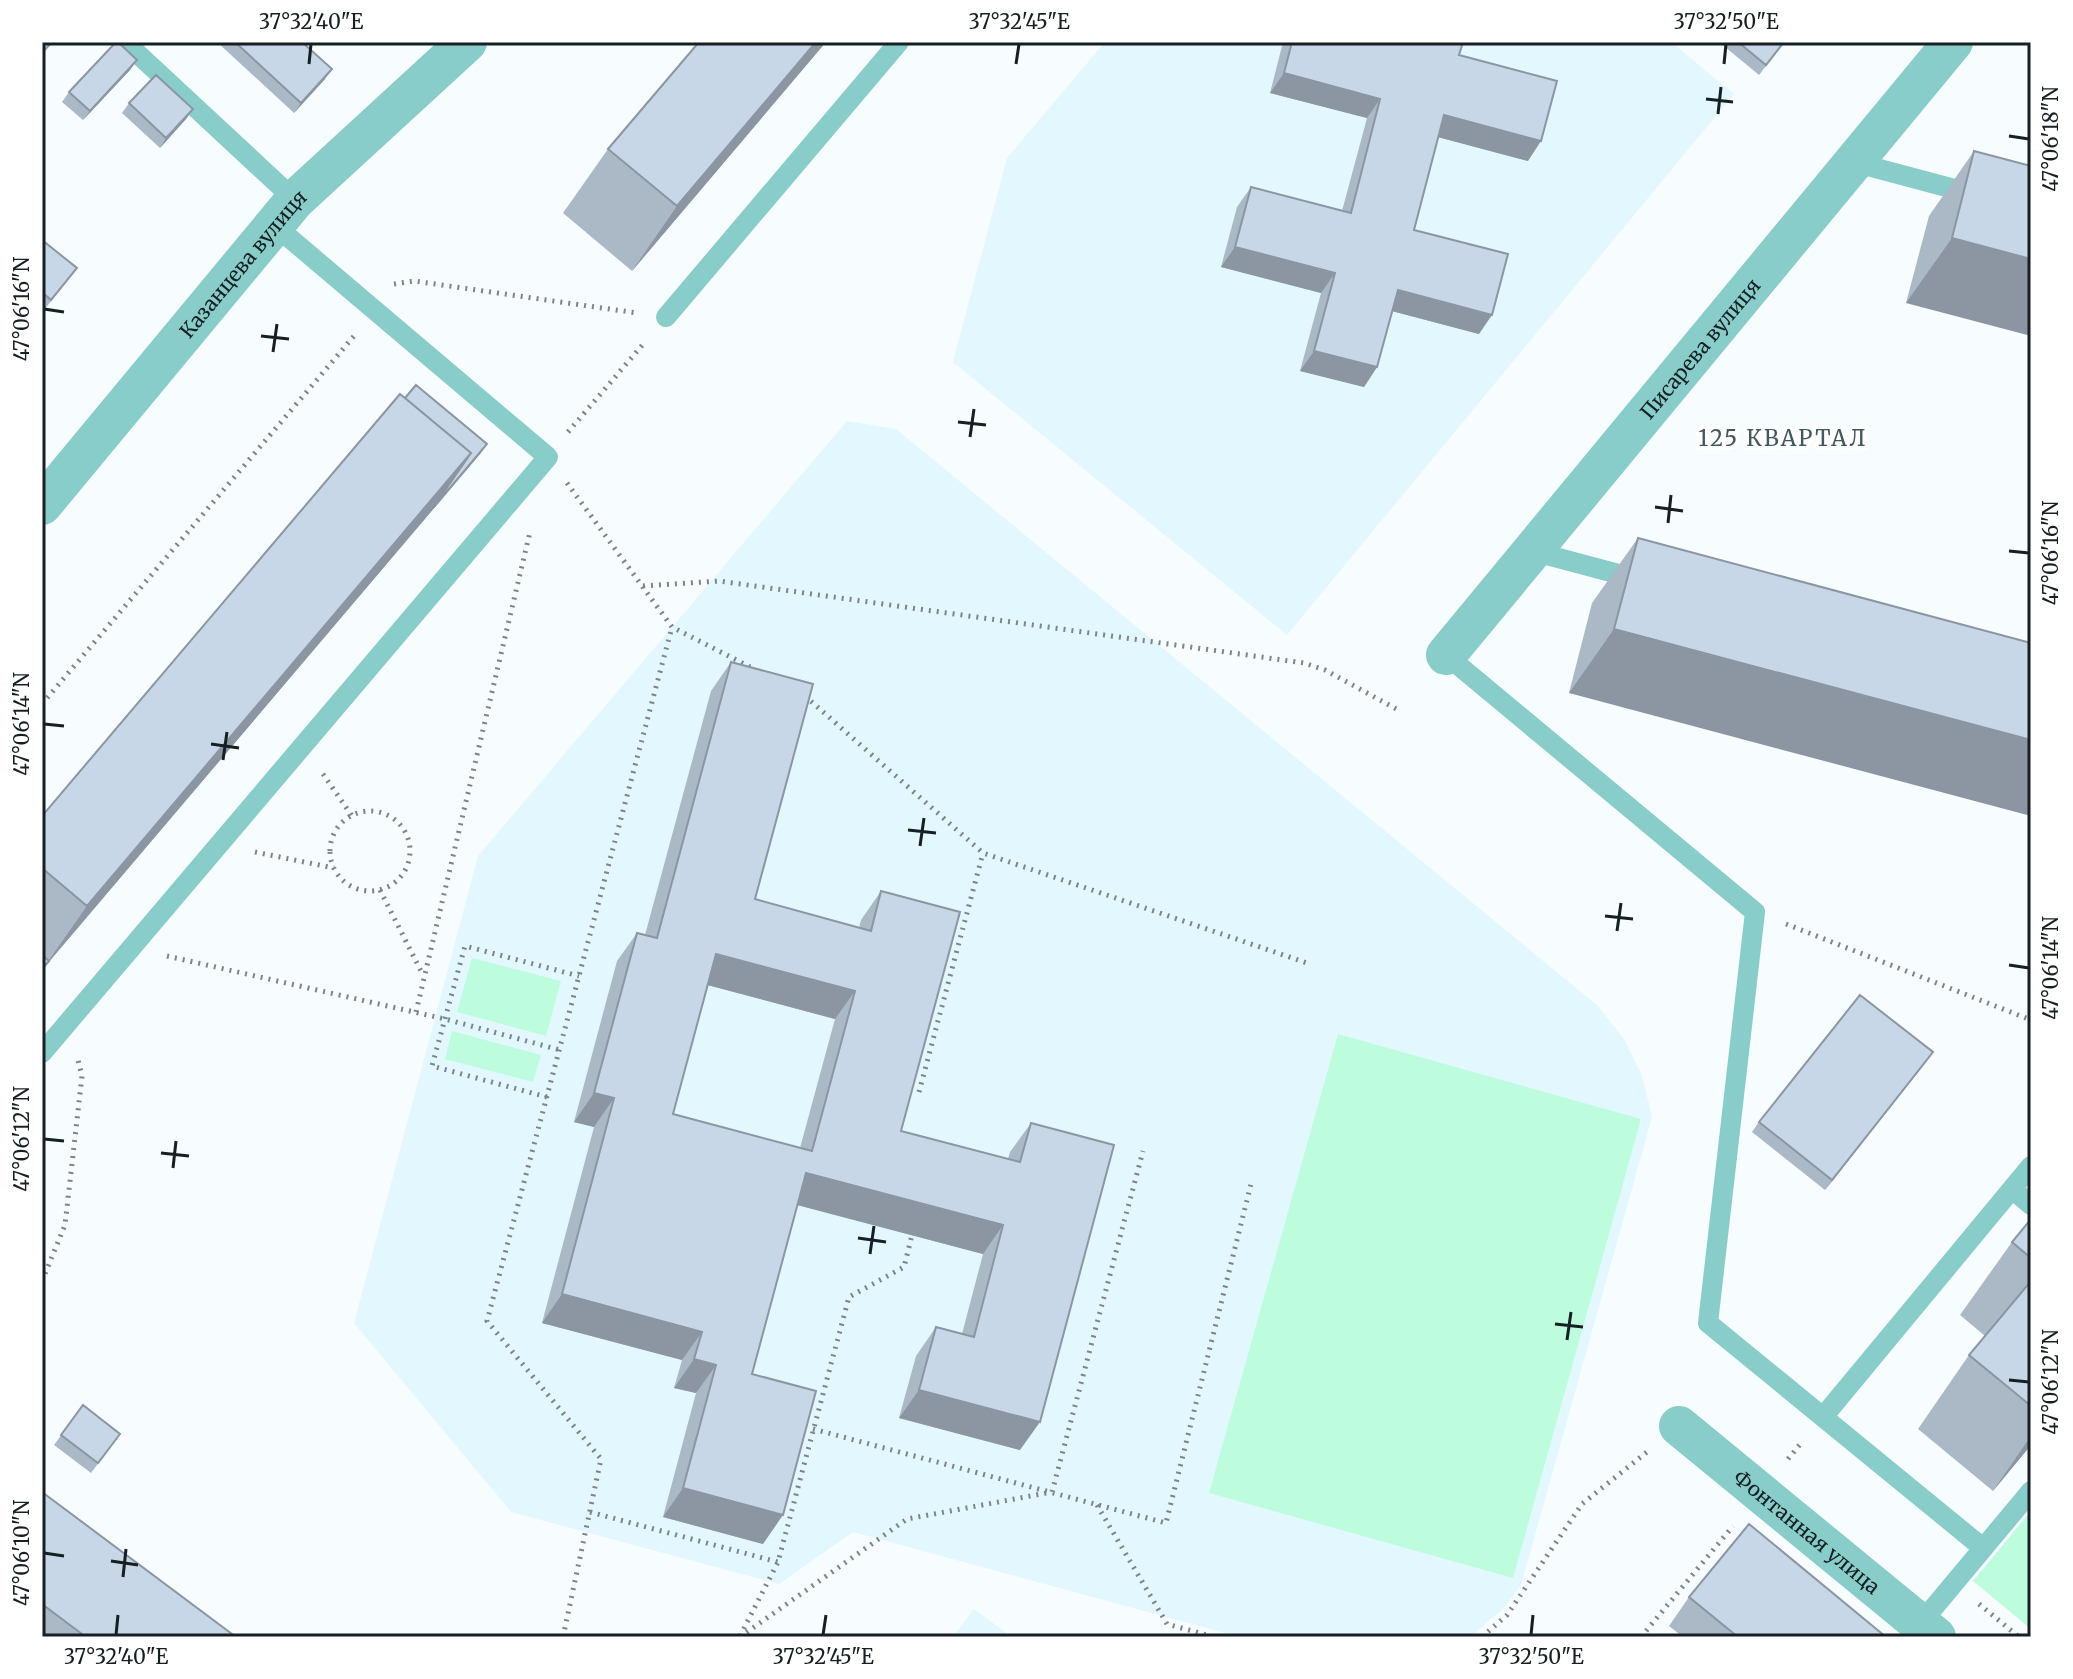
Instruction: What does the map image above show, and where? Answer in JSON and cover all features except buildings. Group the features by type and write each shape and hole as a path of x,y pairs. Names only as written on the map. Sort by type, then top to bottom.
{"street":[{"name":"Казанцева вулиця","path":"42,505 284,212 467,42"},
{"name":"Писарева вулиця","path":"1446,655 1953,42"},
{"name":"Фонтанная улица","path":"1679,1426 1928,1630"}],"lane":[{"path":"42,1053 548,457 350,290 284,212 125,42"},
{"path":"666,317 899,42"},
{"path":"1853,162 1986,198"},
{"path":"1532,551 1653,583"},
{"path":"1446,655 1755,912 1708,1323 1983,1548"},
{"path":"1823,1417 2031,1166"},
{"path":"2012,1189 2031,1205"},
{"path":"1928,1630 1954,1583 2031,1491"}],"path":[{"path":"350,290 414,281 666,317"},
{"path":"42,704 375,311"},
{"path":"416,1012 548,457 666,317"},
{"path":"548,457 672,627 762,673"},
{"path":"642,586 719,581 1304,663 1325,670 1400,711"},
{"path":"563,1637 601,1459 487,1321 672,627"},
{"path":"801,693 983,853 1307,963"},
{"path":"304,744 352,816"},
{"path":"366,812 380,813 394,819 404,830 409,844 409,859 404,873 394,884 380,890 353,888 342,880 334,868 330,857 334,833 352,816 366,812"},
{"path":"219,845 334,868"},
{"path":"919,1092 983,853"},
{"path":"380,890 424,977"},
{"path":"1755,912 2031,1020"},
{"path":"547,1097 432,1066 465,946 579,976"},
{"path":"131,948 416,1012 560,1050"},
{"path":"42,1281 65,1225 82,1076 69,1021"},
{"path":"1052,1492 1143,1151"},
{"path":"813,1429 1166,1523 1252,1180"},
{"path":"739,1637 778,1562 849,1297 904,1267 912,1235"},
{"path":"1641,1637 1823,1417"},
{"path":"1482,1637 1507,1615 1582,1504 1679,1426"},
{"path":"739,1637 907,1519 1052,1492"},
{"path":"1097,1505 1167,1624 1214,1637"},
{"path":"590,1512 778,1562"},
{"path":"1730,1529 1742,1539"},
{"path":"1954,1583 2019,1637"}],"shaded area":[{"path":"1105,42 1671,42 1734,94 1287,635 953,362 1007,158"},
{"path":"847,421 896,429 1598,1006 1624,1039 1642,1076 1652,1117 1521,1585 1502,1610 1470,1637 1240,1637 853,1532 779,1584 511,1512 354,1323 478,856"},
{"path":"974,1609 1012,1637 953,1637"}],"green space":[{"path":"472,958 561,981 546,1036 457,1012"},
{"path":"452,1031 541,1055 533,1082 445,1059"},
{"path":"1338,1034 1641,1119 1513,1578 1209,1493"},
{"path":"2031,1511 2031,1629 1973,1581"}],"district":[{"name":"125 КВАРТАЛ","path":"1783,438"}]}
